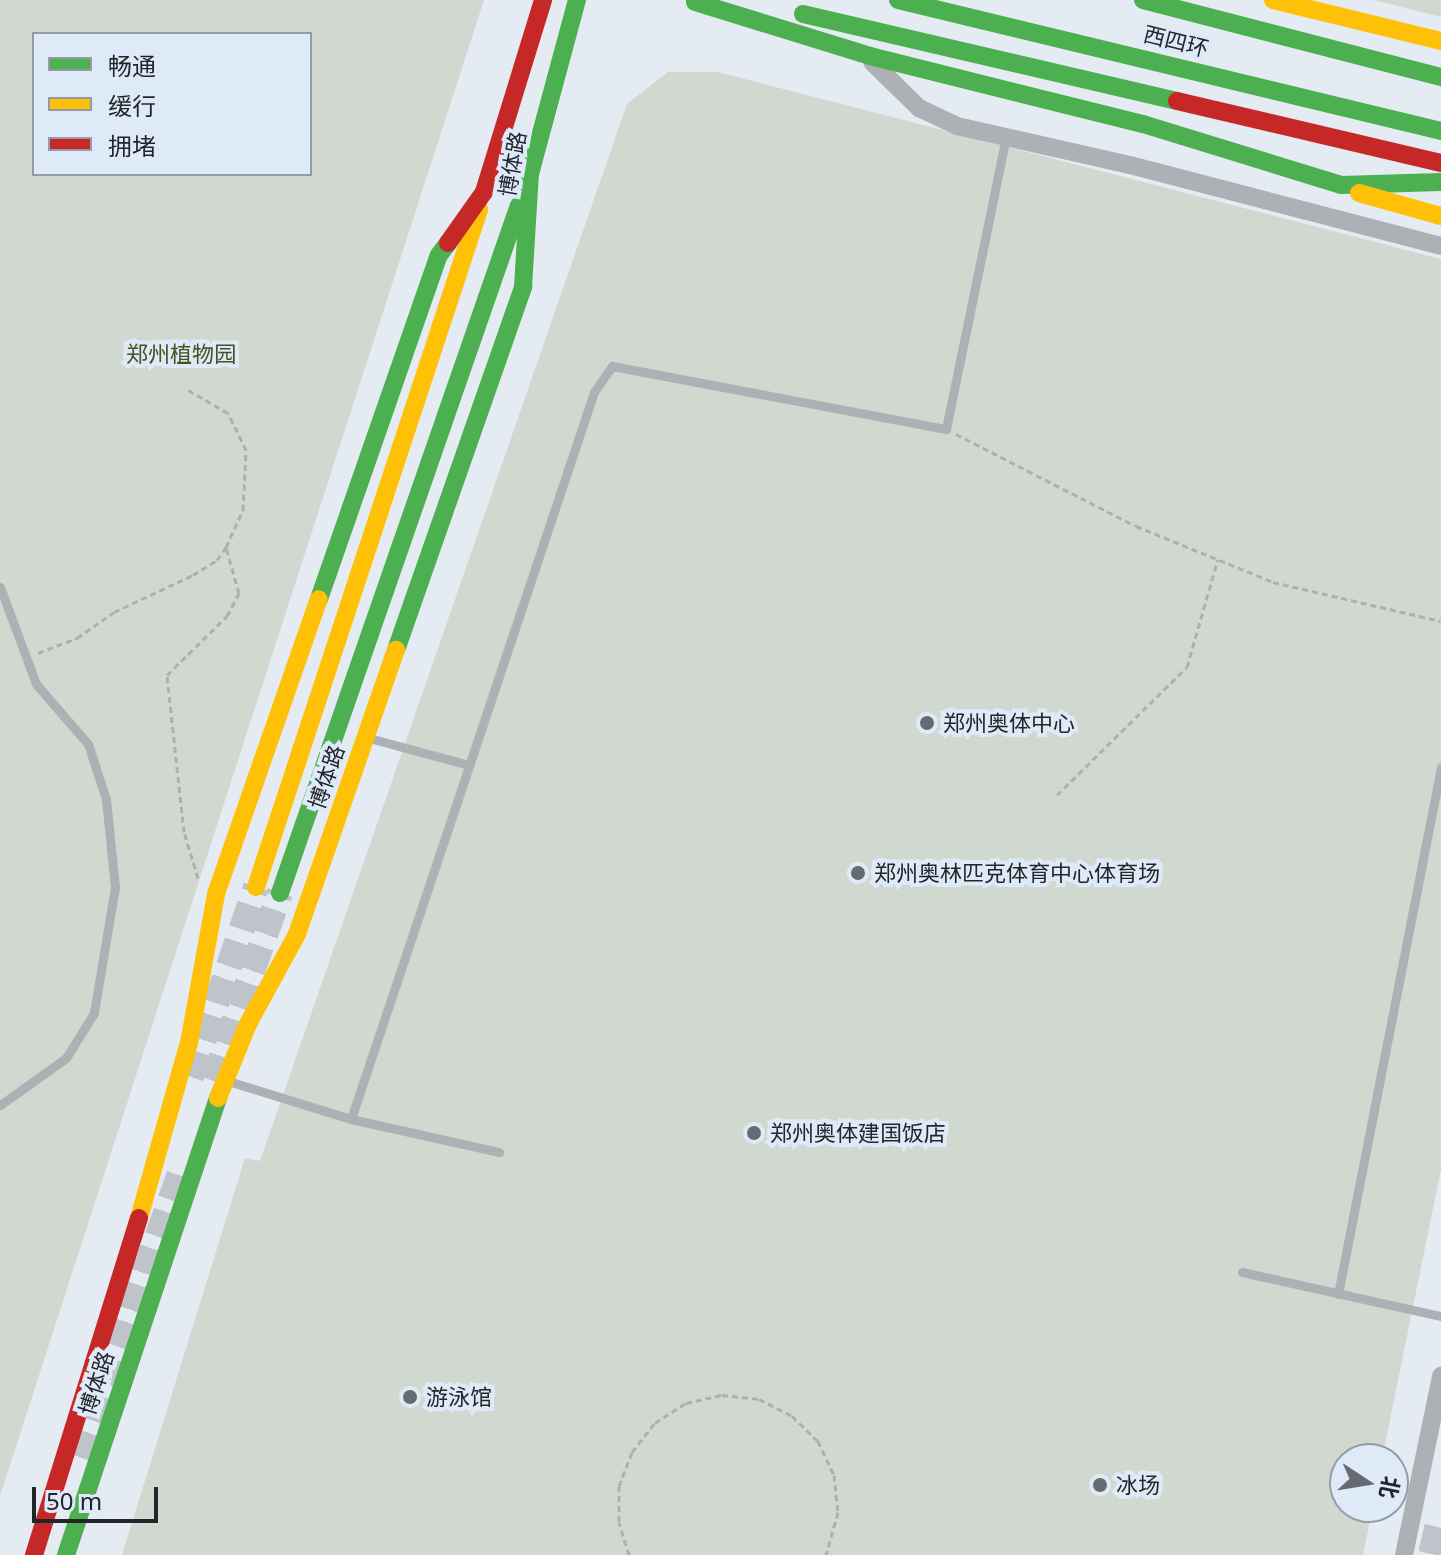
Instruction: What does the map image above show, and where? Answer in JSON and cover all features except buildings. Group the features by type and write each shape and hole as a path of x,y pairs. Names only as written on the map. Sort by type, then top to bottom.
{"main road":[{"name":"博体路","path":"34,1555 100,1353 189,1043 218,890 439,255 484,192 543,0"},
{"name":"博体路","path":"66,1555 225,1080 248,1024 297,934 523,287 530,174 577,0"},
{"path":"740,0 1441,163"},
{"name":"西四环","path":"898,0 1441,131"},
{"name":"西四环","path":"1143,0 1441,77"},
{"path":"1273,0 1441,41"},
{"path":"695,2 864,54 1062,104 1341,185 1380,203 1441,216"},
{"path":"280,893 530,174"},
{"path":"1341,185 1441,182"},
{"path":"256,887 457,289 484,192"}],"street":[{"path":"864,54 919,108 957,126 1441,246"},
{"path":"1404,1555 1441,1376"}],"lane":[{"path":"351,1119 594,392 612,366 946,429 1006,137"},
{"path":"0,587 36,684 88,744 106,799 115,887 94,1013 66,1058 0,1105"},
{"path":"366,737 469,765"},
{"path":"1338,1294 1441,767"},
{"path":"225,1080 351,1119 499,1152"},
{"path":"1242,1272 1441,1316"}],"path":[{"path":"24,652 45,654 77,638 114,612 217,560 226,547 243,510 246,450 228,413 188,390"},
{"path":"946,429 1136,526 1273,582 1441,621"},
{"path":"218,890 199,879 184,832 167,675 227,616 239,593 226,547"},
{"path":"1057,795 1187,667 1218,559"},
{"path":"629,1555 619,1522 619,1486 632,1452 655,1423 686,1403 722,1395 759,1399 792,1416 818,1441 834,1475 838,1512 826,1555"}],"green space":[{"name":"郑州植物园","path":"0,0 484,0 0,1496"},
{"path":"1374,0 1441,0 1441,17"},
{"name":"郑州奥体中心","path":"668,72 718,72 1441,259 1441,1169 1385,1443 1329,1443 1329,1523 1370,1523 1363,1555 122,1555 245,1158 260,1161 627,104"}],"tunnel":[{"path":"191,1077 256,887"},
{"path":"213,1081 280,893"},
{"path":"79,1457 180,1174"},
{"path":"1435,1555 1441,1528"}],"traffic: fast":[{"path":"396,650 523,287 530,174 577,0"},
{"path":"898,0 1441,131"},
{"path":"1143,0 1441,77"},
{"path":"695,2 870,56 1143,124 1341,185 1441,182"},
{"path":"803,14 1177,101"},
{"path":"280,893 519,205"},
{"path":"319,599 439,255 448,243"},
{"path":"66,1555 218,1098"}],"traffic: slow":[{"path":"1273,0 1441,41"},
{"path":"1359,193 1441,216"},
{"path":"256,887 479,210"},
{"path":"139,1218 189,1043 216,894 319,599"},
{"path":"218,1098 248,1024 297,934 396,650"}],"traffic: jam":[{"path":"448,243 484,192 543,0"},
{"path":"1177,101 1441,163"},
{"path":"34,1555 139,1218"}],"place":[{"name":"郑州奥体中心","path":"927,723"},
{"name":"郑州奥林匹克体育中心体育场","path":"858,873"},
{"name":"郑州奥体建国饭店","path":"754,1133"},
{"name":"游泳馆","path":"410,1397"},
{"name":"冰场","path":"1100,1485"}]}
